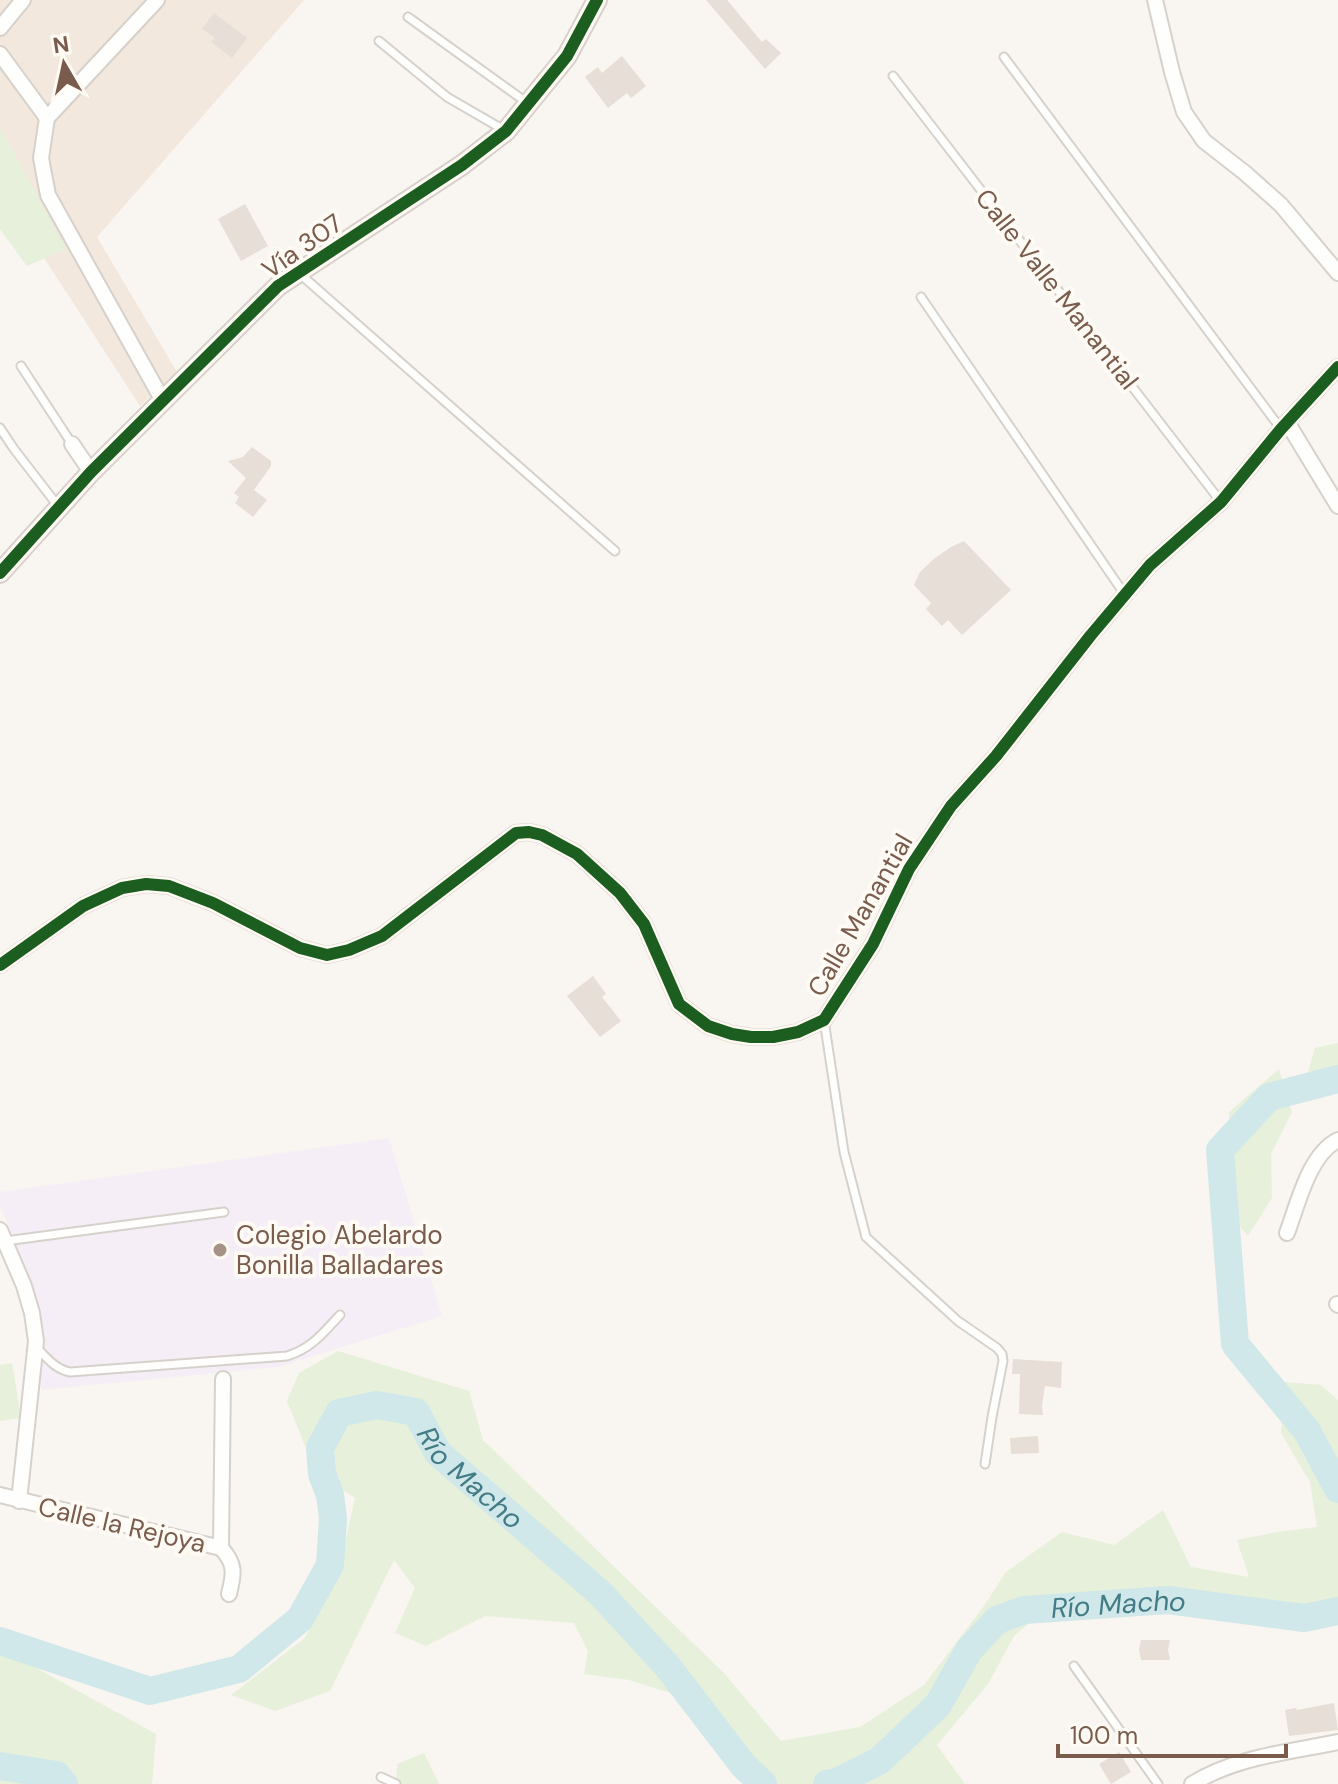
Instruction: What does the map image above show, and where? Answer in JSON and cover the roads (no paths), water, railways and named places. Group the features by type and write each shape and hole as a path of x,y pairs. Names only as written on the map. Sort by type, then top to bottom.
{"street":[{"path":"0,28 23,0"},
{"path":"157,0 47,118 41,158 48,195 163,401"},
{"name":"Vía 307","path":"0,573 91,472 278,286 462,165 506,131 567,56 597,0"},
{"path":"1155,0 1184,112 1204,141 1281,205 1338,273"},
{"path":"0,54 47,118"},
{"name":"Calle Manantial","path":"0,965 83,906 122,888 146,884 169,886 213,903 300,948 327,955 349,950 382,936 516,833 529,832 542,835 577,854 620,893 644,924 679,1004 708,1026 751,1037 798,1032 824,1020 873,944 909,869 951,806 996,756 1150,565 1221,502 1284,425 1338,367"},
{"path":"1284,425 1338,506"},
{"path":"72,444 91,472"},
{"path":"1287,1233 1313,1165 1321,1152 1338,1140"},
{"path":"3,1236 32,1313 35,1346 19,1501"},
{"name":"Calle la Rejoya","path":"0,1495 221,1548 223,1379"},
{"path":"221,1548 232,1565 234,1577 229,1594"},
{"path":"1192,1784 1218,1769 1250,1759 1338,1742"}],"lane":[{"path":"408,17 529,104"},
{"path":"379,41 447,97 506,131"},
{"path":"1004,57 1284,425"},
{"name":"Calle Valle Manantial","path":"893,76 1221,502"},
{"path":"298,273 615,551"},
{"path":"921,297 1125,595"},
{"path":"21,366 72,444"},
{"path":"0,428 59,506"},
{"path":"824,1020 844,1152 866,1237 958,1321 1002,1354 985,1464"},
{"path":"3,1236 224,1212"},
{"path":"35,1346 55,1367 70,1372 287,1356 313,1344 340,1315"},
{"path":"1074,1666 1158,1784"},
{"path":"381,1777 396,1784"}],"waterway":[{"name":"Río Macho","path":"1338,1079 1269,1097 1220,1150 1235,1344 1307,1431 1338,1489"},
{"name":"Río Macho","path":"0,1641 150,1691 239,1669 300,1619 330,1565 333,1518 330,1495 322,1474 320,1448 339,1413 377,1405 416,1412 438,1453 600,1593 668,1667 743,1765 763,1784"},
{"name":"Río Macho","path":"827,1784 879,1761 938,1705 969,1650 997,1620 1024,1610 1168,1600 1304,1618 1338,1611"},
{"path":"0,1766 57,1775 64,1784"}],"place":[{"name":"Colegio Abelardo Bonilla Balladares","path":"220,1250"}]}
